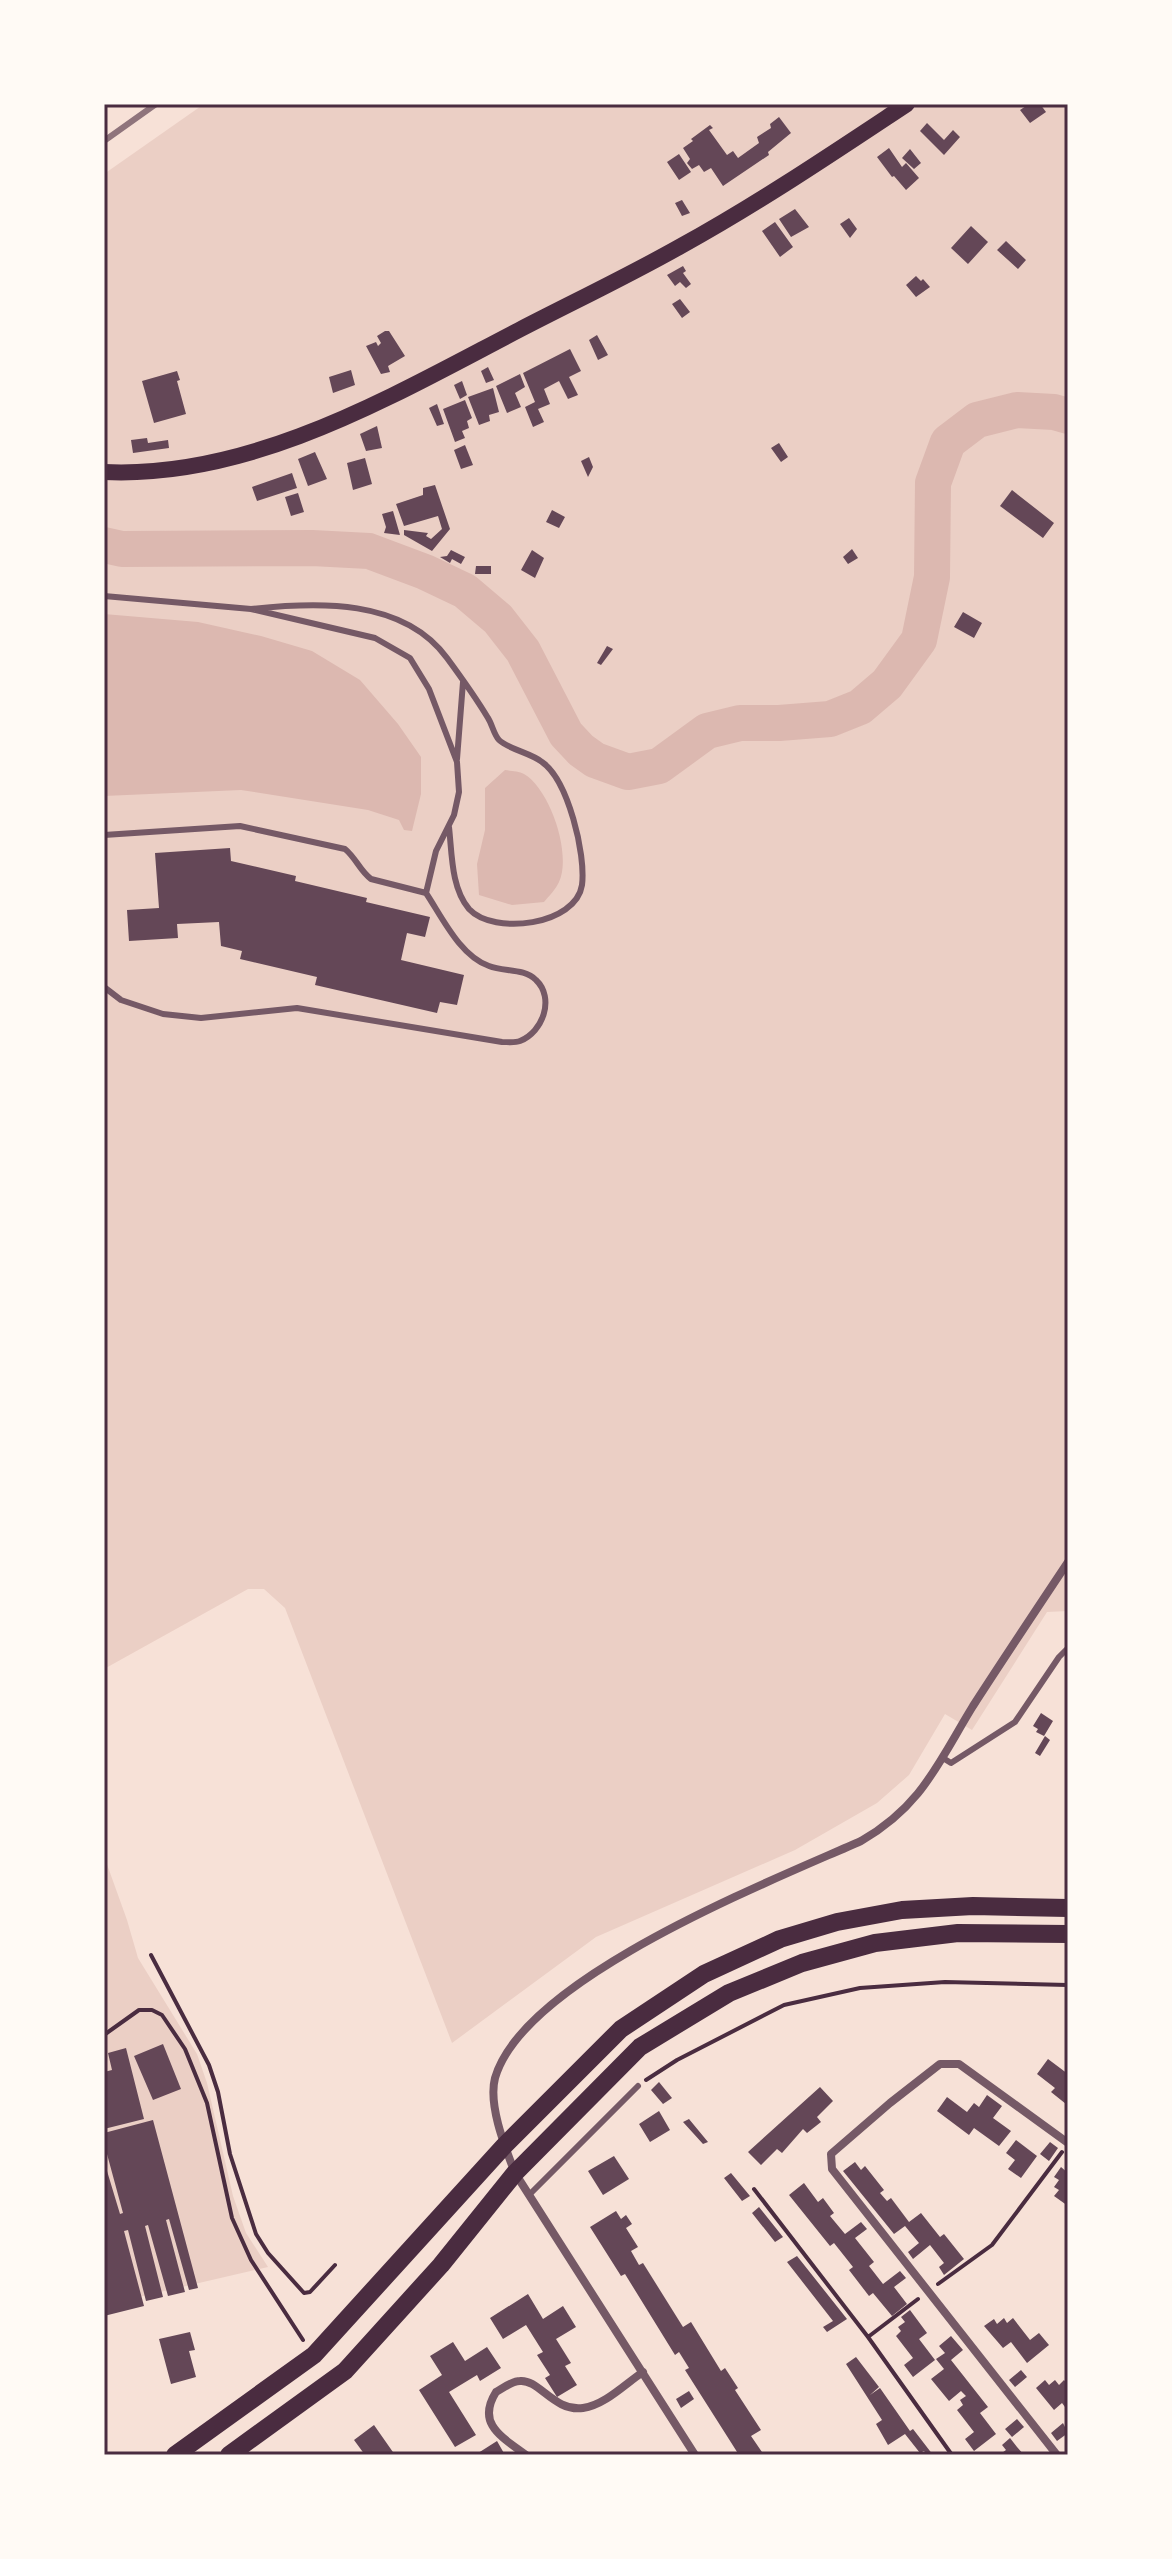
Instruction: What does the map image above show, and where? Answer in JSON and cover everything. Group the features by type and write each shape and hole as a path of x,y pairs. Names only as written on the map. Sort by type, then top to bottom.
{"main road":[{"path":"104,472 157,471 222,460 297,435 377,401 680,247 787,183 907,104"},
{"path":"175,2455 314,2355 504,2146 621,2029 704,1974 780,1939 837,1922 902,1910 973,1906 1068,1908"},
{"path":"229,2455 345,2371 441,2265 515,2173 640,2047 729,1993 802,1963 875,1943 958,1933 1068,1934"}],"street":[{"path":"695,2455 515,2173 504,2146 495,2104 495,2081 504,2059 515,2040 542,2013 591,1975 646,1942 885,1827 913,1802 1068,1562"},
{"path":"1057,2455 832,2169 831,2154 940,2064 959,2064 1068,2143"},
{"path":"526,2455 495,2432 489,2410 496,2392 520,2381 530,2383 562,2406 582,2408 600,2402 643,2372"}],"lane":[{"path":"104,596 251,609 375,638 410,658 429,689 457,762"},
{"path":"251,609 297,604 353,607 409,625 431,638 489,719 498,740 545,763 554,777 575,821 582,866 580,893 565,909 533,922 496,924 482,919 471,910 458,888 449,827"},
{"path":"426,893 436,851 454,815 459,792 457,762 463,681"},
{"path":"104,835 240,826 345,849 371,879 426,893 450,930 477,960 490,967 534,977 545,999 545,1013 530,1036 518,1042 502,1042 297,1008 219,1017 185,1017 144,1009 121,1000 104,987"},
{"path":"943,1758 951,1763 1015,1722 1068,1648"},
{"path":"529,2195 638,2086"}],"path":[{"path":"151,1955 209,2065 237,2176 256,2234 282,2270 304,2293 310,2292 335,2265"},
{"path":"638,2086 677,2060 784,2005 860,1988 945,1982 1068,1985"},
{"path":"104,2035 139,2010 152,2010 162,2015 185,2049 207,2103 232,2218 251,2260 314,2355"},
{"path":"754,2189 868,2337"}],"shaded area":[{"path":"204,104 1068,104 1068,1611 1047,1612 972,1730 945,1714 909,1775 877,1803 795,1850 596,1937 452,2043 285,1608 264,1589 248,1589 104,1669 104,174"},
{"path":"104,614 198,622 261,636 312,651 360,680 398,724 421,757 421,794 412,831 404,830 399,820 368,810 241,790 104,796"},
{"path":"505,770 522,773 534,782 556,823 563,855 562,870 558,885 544,902 512,905 479,895 477,864 485,830 485,788"},
{"path":"104,1856 138,1958 197,2054 207,2083 233,2196 246,2233 268,2267 104,2305"}],"building":[{"path":"1029,104 1040,104 1046,112 1030,123 1020,110"},
{"path":"779,117 791,133 768,152 769,155 723,186 711,168 704,172 699,165 692,169 687,163 690,159 683,148 710,125 713,128 709,130 727,155 733,151 738,158 759,143 757,137 771,128 770,124"},
{"path":"927,123 944,140 953,130 960,137 944,155 920,131"},
{"path":"889,148 902,167 906,163 919,178 906,190 877,157"},
{"path":"910,149 921,163 914,169 902,158"},
{"path":"679,154 691,172 679,180 667,162"},
{"path":"682,200 690,213 682,216 675,203"},
{"path":"795,209 809,227 791,237 779,219"},
{"path":"849,218 857,229 850,238 840,224"},
{"path":"775,222 793,247 780,257 762,231"},
{"path":"971,226 988,242 968,264 951,248"},
{"path":"1006,241 1026,260 1018,269 997,250"},
{"path":"683,266 686,271 683,273 691,284 686,288 680,282 675,286 667,275"},
{"path":"916,276 930,287 916,297 906,285"},
{"path":"680,299 690,312 682,318 672,304"},
{"path":"389,331 405,356 388,366 390,372 381,374 366,346 376,342 378,346 381,343 377,336"},
{"path":"597,335 608,355 598,360 589,340"},
{"path":"570,349 581,371 569,377 578,395 568,399 559,381 544,389 550,404 538,409 544,422 533,427 525,407 535,402 523,373"},
{"path":"488,367 494,380 486,383 481,371"},
{"path":"351,370 355,385 333,393 329,377"},
{"path":"177,371 186,414 154,423 142,381"},
{"path":"520,374 525,387 515,393 521,407 507,413 496,386"},
{"path":"462,381 467,395 460,399 454,385"},
{"path":"493,388 499,412 489,415 490,421 479,425 468,397"},
{"path":"465,400 472,418 467,421 469,428 462,431 465,438 455,442 443,409"},
{"path":"437,404 444,424 437,426 429,408"},
{"path":"377,426 382,448 366,451 360,434"},
{"path":"147,438 148,443 168,440 169,448 133,453 131,440"},
{"path":"779,443 788,457 781,462 771,448"},
{"path":"465,445 473,465 461,469 454,450"},
{"path":"315,452 327,479 308,486 298,459"},
{"path":"589,457 593,467 588,477 581,461"},
{"path":"365,458 372,484 353,490 347,463"},
{"path":"292,473 297,488 257,501 252,487"},
{"path":"435,485 450,529 432,551 404,535 404,530 428,533 426,536 431,539 442,529 438,516 404,526 396,504 423,495 423,488"},
{"path":"1012,490 1054,523 1043,538 1000,506"},
{"path":"298,493 304,512 291,516 285,497"},
{"path":"552,510 565,517 559,528 546,522"},
{"path":"393,511 400,535 384,533 386,527 382,514"},
{"path":"852,549 858,558 848,564 843,557"},
{"path":"451,550 465,557 461,564 452,559 450,563 440,557 447,556"},
{"path":"532,550 544,558 535,578 521,570"},
{"path":"476,566 491,566 491,574 475,574"},
{"path":"963,612 982,623 974,638 954,627"},
{"path":"607,646 613,649 601,665 597,663"},
{"path":"230,848 231,861 296,876 295,881 430,917 425,937 407,933 401,960 464,975 457,1005 440,1002 437,1013 315,985 317,977 240,959 242,951 221,946 219,922 177,924 178,938 129,941 127,910 159,908 155,853"},
{"path":"1041,1713 1053,1721 1044,1736 1036,1732 1038,1729 1033,1726"},
{"path":"1045,1736 1050,1740 1040,1756 1035,1753"},
{"path":"163,2044 181,2089 153,2100 134,2056"},
{"path":"126,2048 144,2119 104,2129 104,2072 112,2070 108,2053"},
{"path":"1048,2059 1068,2074 1066,2104 1051,2092 1055,2088 1037,2074"},
{"path":"659,2082 672,2098 663,2104 651,2090"},
{"path":"820,2087 833,2101 817,2117 821,2122 807,2133 803,2129 782,2153 777,2149 761,2165 748,2152"},
{"path":"987,2095 1002,2106 993,2118 1011,2131 999,2146 974,2128 969,2135 937,2111 947,2097 967,2112 974,2103 979,2107"},
{"path":"659,2111 670,2130 650,2142 639,2124"},
{"path":"689,2119 708,2142 703,2144 683,2122"},
{"path":"153,2120 198,2288 189,2290 169,2219 166,2220 185,2292 168,2296 148,2225 145,2226 163,2297 146,2301 128,2230 124,2231 144,2306 104,2316 104,2161 120,2214 123,2213 104,2133"},
{"path":"1016,2140 1037,2156 1021,2178 1008,2169 1015,2160 1006,2153"},
{"path":"1050,2142 1058,2148 1049,2161 1040,2154"},
{"path":"614,2156 629,2179 603,2195 588,2171"},
{"path":"855,2162 861,2170 865,2166 884,2190 880,2193 887,2201 891,2198 909,2222 921,2213 940,2237 944,2234 964,2259 944,2275 939,2267 944,2263 930,2245 913,2259 908,2252 919,2243 905,2226 894,2234 843,2171"},
{"path":"1061,2167 1068,2173 1068,2206 1054,2196 1059,2190 1054,2187 1059,2180 1054,2177"},
{"path":"731,2173 750,2196 742,2201 724,2178"},
{"path":"804,2183 818,2202 823,2198 834,2213 830,2216 845,2234 861,2222 867,2229 855,2238 874,2262 869,2266 883,2284 900,2271 906,2278 894,2287 907,2304 892,2316 873,2293 869,2296 849,2270 853,2267 834,2243 830,2246 789,2195"},
{"path":"759,2207 783,2237 775,2242 752,2213"},
{"path":"616,2211 621,2219 626,2215 632,2224 626,2228 638,2247 631,2251 639,2265 643,2263 683,2327 691,2322 721,2371 725,2368 738,2388 735,2390 761,2430 751,2436 764,2455 739,2455 685,2370 689,2368 679,2352 675,2355 625,2274 621,2276 590,2227"},
{"path":"797,2256 847,2319 827,2332 823,2327 833,2321 787,2262"},
{"path":"528,2294 543,2319 563,2306 576,2327 556,2339 571,2363 565,2366 577,2385 557,2397 545,2378 550,2375 537,2355 543,2352 526,2325 503,2339 490,2318"},
{"path":"910,2310 927,2333 919,2339 935,2360 913,2377 904,2365 913,2358 896,2336 901,2331 898,2327 905,2322 901,2317"},
{"path":"1004,2318 1007,2323 1013,2318 1030,2340 1039,2333 1049,2345 1027,2363 1011,2342 1003,2348 984,2326 994,2319 997,2324"},
{"path":"190,2332 195,2350 189,2351 196,2377 171,2384 159,2339"},
{"path":"951,2336 963,2350 951,2360 988,2407 980,2413 996,2434 974,2451 965,2439 974,2432 957,2410 963,2405 960,2400 966,2396 961,2391 949,2401 931,2379 944,2369 936,2359 945,2353 939,2346"},
{"path":"453,2342 465,2361 487,2347 501,2368 480,2381 477,2375 449,2392 476,2435 455,2447 419,2390 442,2375 430,2356"},
{"path":"856,2357 879,2387 870,2395 880,2388 910,2431 913,2429 933,2455 927,2455 924,2451 920,2453 905,2434 888,2445 876,2424 882,2420 846,2364"},
{"path":"1021,2370 1027,2377 1015,2387 1009,2380"},
{"path":"1045,2380 1049,2385 1055,2380 1059,2385 1064,2380 1068,2385 1068,2411 1062,2403 1054,2410 1036,2388"},
{"path":"689,2391 694,2399 681,2408 676,2399"},
{"path":"1017,2419 1024,2427 1012,2437 1005,2429"},
{"path":"1063,2423 1068,2433 1057,2441 1051,2433"},
{"path":"374,2425 395,2455 365,2455 354,2440"},
{"path":"1010,2438 1024,2455 999,2455 1006,2450 1002,2445"},
{"path":"497,2441 505,2455 475,2455"}],"waterway":[{"path":"104,545 122,549 312,548 369,551 425,572 465,591 498,619 523,651 566,734 595,760 628,772 659,766 707,731 740,723 830,719 860,707 887,684 919,640 932,577 933,483 948,442 977,420 1017,410 1068,416"}],"railway":[{"path":"104,141 156,104"}]}
